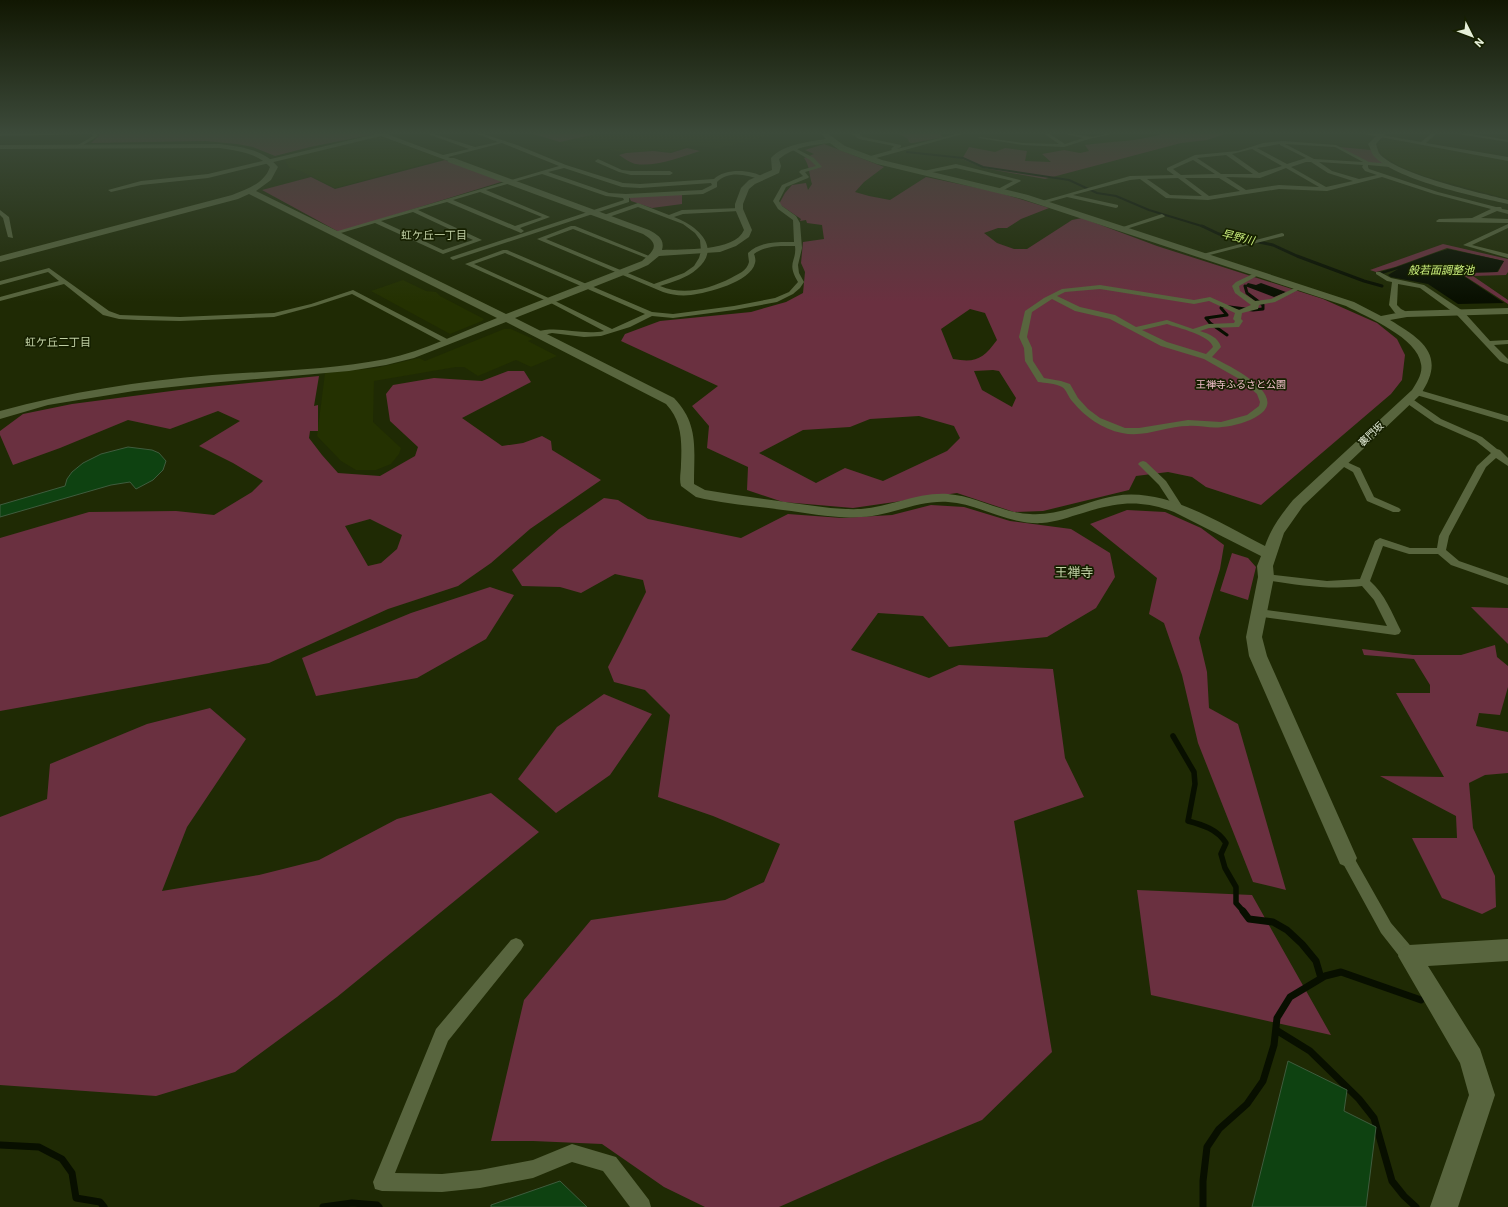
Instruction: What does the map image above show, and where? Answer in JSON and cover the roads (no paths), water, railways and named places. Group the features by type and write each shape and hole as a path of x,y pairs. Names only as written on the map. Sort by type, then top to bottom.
{"street":[{"path":"0,259 216,203 252,189"},
{"path":"0,415 47,402 134,387 366,366 410,356 622,274 654,256 659,244 656,238 646,232 533,189"},
{"path":"589,189 602,194 626,196 703,192 708,189"},
{"path":"745,189 739,204 739,209 748,230 746,235 733,244 717,250 654,256 573,227 540,238 622,274 665,291 677,293 706,291 746,273 752,263 751,253 758,248 777,244 797,244"},
{"path":"610,331 551,301 468,264 505,251 651,314 673,316 734,308 777,300 786,296 798,287 800,282 795,274 794,267 799,248 797,244 795,220 792,215 778,207 776,201 782,189"},
{"path":"1042,202 1090,189"},
{"path":"1158,189 1168,196 1178,198 1208,198 1263,189"},
{"path":"1196,189 1208,198"},
{"path":"1241,189 1245,192"},
{"path":"1427,189 1463,201 1499,208 1508,212"},
{"path":"1462,189 1508,202"},
{"path":"334,233 480,190 547,218 515,228"},
{"name":"裏門坂","path":"1000,190 1123,228 1350,304 1380,319 1414,343 1425,358 1427,363 1425,376 1412,396 1298,503 1286,518 1277,534 1264,566 1266,577 1254,636 1258,656 1347,858"},
{"path":"249,191 664,397 675,405 682,414 687,425 687,482 688,486 701,494 846,513 877,512 934,498 961,499 998,512 1028,519 1043,519 1120,498 1132,498 1156,501 1179,509 1269,554"},
{"path":"1066,195 1116,206"},
{"path":"453,258 627,201 626,196"},
{"path":"448,200 522,231"},
{"path":"606,216 638,205 685,223 697,232 703,240 704,252 696,267 686,274 655,286"},
{"path":"1473,220 1499,208"},
{"path":"669,217 682,212 739,209"},
{"path":"376,221 443,252 479,240 413,210"},
{"path":"0,212 6,218 11,236"},
{"path":"1123,228 1162,216"},
{"path":"1439,220 1508,221"},
{"path":"1508,226 1466,245 1508,256"},
{"path":"1202,255 1282,235"},
{"path":"0,283 48,270 106,313 119,317 160,319 274,315 313,306 353,292 447,341"},
{"path":"1259,273 1238,283 1235,286 1237,292 1259,303"},
{"path":"1378,274 1395,282 1422,286 1460,313 1503,359 1508,362"},
{"path":"0,299 64,282"},
{"path":"1395,282 1393,305 1398,311 1407,314"},
{"path":"1052,296 1068,305 1112,317 1164,344 1207,357 1236,372 1261,393 1264,402 1263,407 1250,418 1221,425 1188,423 1139,431 1124,430 1109,426 1085,411 1074,399 1067,386 1061,383 1041,380 1030,363 1027,355 1028,348 1023,337 1029,311 1052,296 1064,290 1100,287 1194,302 1210,299 1243,311"},
{"path":"1194,330 1208,326 1236,325 1239,321 1237,319 1243,311 1255,307 1259,303 1272,301 1301,287"},
{"path":"1380,319 1407,314 1508,312"},
{"path":"539,334 556,330 584,335 610,331 628,326 651,314"},
{"path":"1136,329 1167,322 1194,330 1214,339 1217,343 1217,347 1207,357"},
{"path":"1489,343 1508,342"},
{"path":"1412,396 1507,417"},
{"path":"1412,396 1438,421 1478,439 1497,452 1508,463"},
{"path":"1441,551 1444,536 1482,466 1497,452"},
{"path":"1340,462 1357,470 1370,499 1396,510"},
{"path":"1143,464 1163,483 1179,509"},
{"path":"1364,582 1380,541 1409,551 1441,551 1455,563 1508,582"},
{"path":"1259,613 1395,631 1372,587 1364,582 1350,584 1314,584 1266,577"},
{"path":"1347,858 1386,928 1409,956 1471,1058 1482,1095 1444,1207"},
{"path":"516,945 442,1035 382,1182 442,1183 480,1179 533,1169 572,1153 609,1164 642,1207"},
{"path":"1409,956 1508,950"}],"water":[{"name":"般若面調整池","path":"1448,249 1504,261 1497,272 1459,273 1504,303 1458,304 1428,284 1391,277 1388,275 1398,269 1382,274 1376,273"},
{"path":"1248,283 1256,285 1261,283 1286,292 1274,297 1245,286"}],"waterway":[{"name":"早野川","path":"1089,189 1097,193 1116,196 1149,210 1203,226"},
{"name":"早野川","path":"1203,226 1219,234 1273,245 1297,256 1364,281 1382,286"},
{"path":"1227,335 1210,323 1206,318 1227,315 1221,308 1222,306 1253,310 1263,309 1263,305 1247,293 1245,286"},
{"path":"1173,736 1194,772 1195,784 1188,821 1214,831 1226,843 1221,854 1225,868 1236,887 1236,903 1244,912"},
{"path":"1243,911 1249,919 1273,922 1287,930 1302,944 1316,961 1321,978"},
{"path":"1203,1207 1203,1181 1207,1147 1219,1129 1247,1104 1263,1081 1274,1045 1277,1018 1290,997 1325,976 1341,972 1421,1000"},
{"path":"1276,1030 1310,1051 1359,1099 1374,1118 1392,1181 1404,1196 1416,1207"},
{"path":"0,1145 39,1147 62,1159 72,1173 76,1198 100,1202 104,1207"},
{"path":"323,1207 352,1203 377,1205 379,1207"}],"district":[{"name":"虹ケ丘一丁目","path":"434,235"},
{"name":"虹ケ丘二丁目","path":"58,342"},
{"name":"王禅寺","path":"1074,572"}],"park label":[{"name":"王禅寺ふるさと公園","path":"1241,384"}]}
